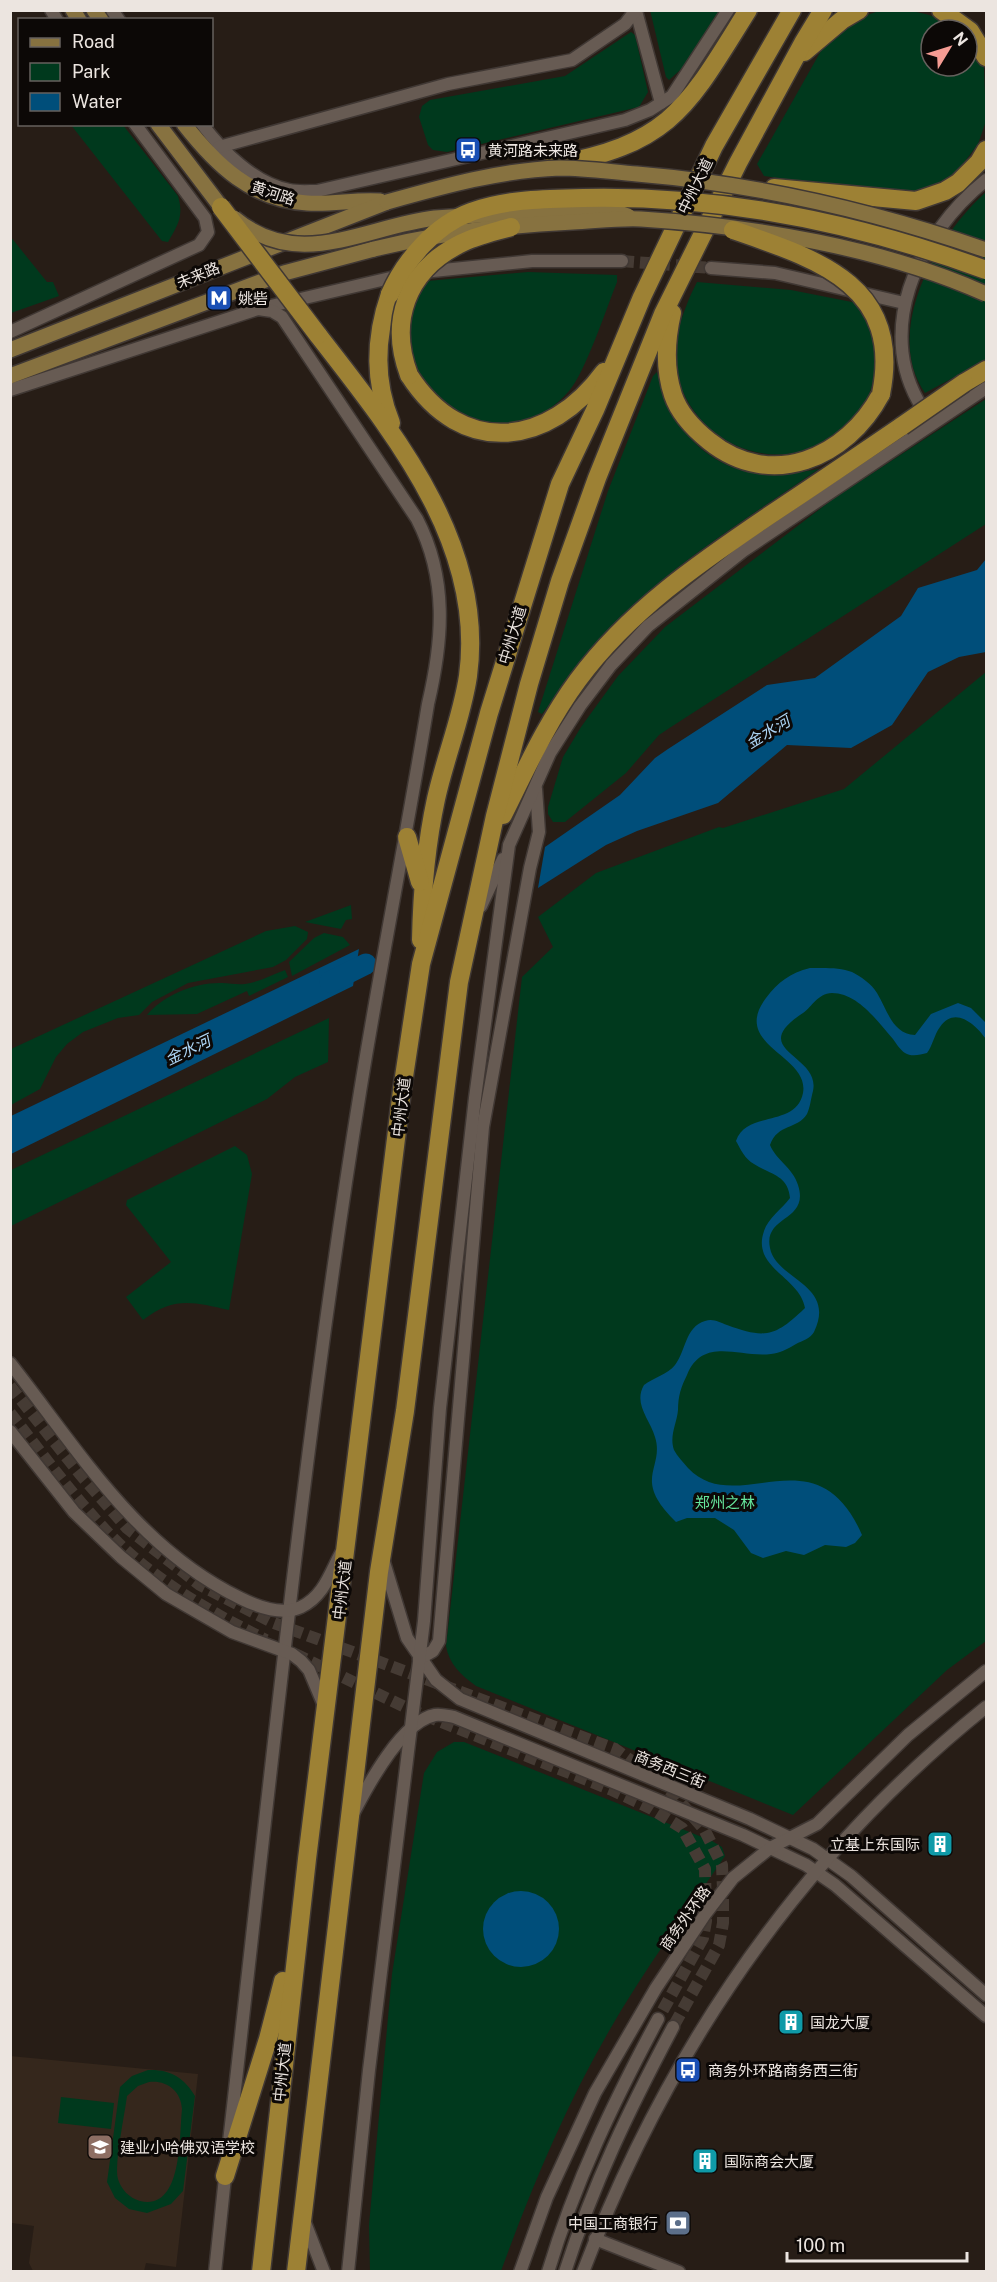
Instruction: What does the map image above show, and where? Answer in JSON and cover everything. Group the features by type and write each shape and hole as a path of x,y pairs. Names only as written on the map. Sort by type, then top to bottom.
{"highway":[{"path":"488,176 595,158 648,135 672,119 689,102 748,10"},
{"name":"中州大道","path":"261,2271 302,1907 402,1090 421,964 489,713 528,581 560,484 714,146 792,10"},
{"name":"中州大道","path":"296,2271 382,1555 405,1411 459,982 489,843 528,684 560,581 597,478 663,314 792,63 823,10"},
{"path":"792,63 842,20 859,10"},
{"path":"940,10 970,31 987,57"},
{"path":"734,186 916,201 945,191 958,183 979,162 987,150"},
{"path":"402,450 389,419 376,355 380,325 390,294 408,261 450,223 469,212 538,199 633,197 753,209 858,231 939,253 987,270"},
{"path":"220,207 402,450 432,499 450,536 462,578 470,649 468,678 436,800 422,888 421,964"},
{"path":"511,227 459,244 425,268 412,287 402,308 399,327 401,355 409,375 423,397 444,416 476,429 510,433 525,431 551,419 591,389 621,349"},
{"path":"680,279 668,333 667,354 673,394 685,417 724,452 742,461 767,465 791,463 815,457 852,435 870,414 881,394 885,373 886,348 882,331 871,309 851,285 807,255 734,230"},
{"path":"489,843 543,733 597,656 628,622 663,591 725,546 964,382 987,370"},
{"path":"407,837 422,888"},
{"path":"225,2176 268,2039 302,1907"}],"main road":[{"path":"160,126 220,207 245,227 267,238 296,246 337,242 413,221 435,218 602,207 640,219 734,230 856,251 936,274 987,294"},
{"name":"黄河路","path":"186,126 225,171 249,187 278,198 305,203 329,203 353,199 387,202"},
{"path":"387,202 488,176 561,168 695,179 782,194 891,221 987,250"},
{"name":"未来路","path":"10,350 387,202"},
{"name":"未来路","path":"10,376 284,273 406,241 511,227 640,219"}],"street":[{"path":"203,126 219,147 267,182 290,190 317,191 624,120 672,96 728,10"},
{"path":"636,11 661,103"},
{"path":"219,147 448,84 572,60 625,24 636,11"},
{"path":"10,332 199,245 208,232 205,218 136,126"},
{"path":"933,423 915,399 905,372 901,325 904,303 919,264 940,227 957,207 987,180"},
{"path":"10,390 258,309 411,273 532,261 622,261"},
{"path":"711,268 775,273 904,303"},
{"path":"215,2271 290,1610 360,1091 407,837 428,704 439,659 442,614 432,556 417,519 282,317 272,311 258,309"},
{"path":"470,932 550,753 580,706 611,665 648,626 743,551 987,388"},
{"path":"419,1659 433,1651 439,1641 483,1127 530,868 539,832 536,788"},
{"path":"348,2271 369,2070 419,1659 442,1396 475,1098 509,847"},
{"path":"10,1364 116,1499 162,1548 218,1587 271,1610 290,1610 301,1607 321,1591 348,1542"},
{"path":"10,1431 74,1512 121,1557 166,1594 232,1632 285,1652 301,1661 309,1670 327,1712"},
{"name":"商务西三街","path":"382,1555 406,1638 436,1680 460,1699 750,1818 829,1859 987,1995"},
{"name":"商务外环路","path":"520,2271 547,2197 577,2131 645,2007 706,1913 733,1878 770,1848 817,1824 908,1736 987,1671"},
{"path":"583,2271 648,2121 706,2019 780,1913 897,1784 987,1707"},
{"path":"348,1824 380,1766 410,1731 425,1719 436,1715 454,1717 770,1848 817,1872 987,2016"},
{"path":"548,2271 582,2172 618,2093 658,2019"},
{"path":"564,2271 598,2178 633,2101 673,2027"},
{"path":"302,2215 324,2271"},
{"path":"595,2239 679,2271"}],"shaded area":[{"name":"建业小哈佛双语学校","path":"10,2056 198,2074 176,2267 146,2263 144,2271 33,2271 29,2263 34,2226 12,2223 11,2220"}],"green space":[{"path":"650,10 722,11 688,63 669,80 666,77"},
{"path":"882,10 912,11 937,18 919,18 919,78 979,78 979,60 984,68 986,121 978,144 957,172 926,190 898,195 764,176 757,164 826,42 858,18"},
{"path":"631,32 635,35 648,92 639,107 447,152 433,150 428,145 419,117 422,106 430,100 565,76"},
{"path":"72,126 124,126 178,196 179,220 168,242 162,241"},
{"path":"986,192 986,360 925,393 913,368 910,341 912,313 921,285 934,258 968,210"},
{"path":"10,236 47,282 53,282 59,296 11,313"},
{"path":"528,272 617,275 617,282 589,355 569,391 538,415 506,424 474,420 446,405 424,381 412,351 412,317 427,281"},
{"path":"697,282 791,290 857,303 872,334 876,366 871,389 857,415 835,435 812,448 788,454 764,453 740,447 719,436 701,419 686,399 675,363 679,327"},
{"path":"657,372 672,413 684,431 698,446 715,458 754,473 782,474 819,469 722,535 630,608 606,633 542,714 538,712 608,491 653,376"},
{"path":"986,399 986,524 659,735 626,773 565,822 553,822 548,814 548,807 563,757 581,727 618,676 665,627 833,499"},
{"name":"郑州之林","path":"986,672 986,1641 947,1670 793,1815 476,1686 456,1669 446,1646 522,977 553,947 538,917 596,873 719,827 723,828 844,789"},
{"path":"351,905 352,919 346,920 341,929 305,922"},
{"path":"295,926 308,932 307,939 286,960 273,967 188,983 152,1002 139,1015 118,1018 83,1032 67,1044 56,1057 40,1089 11,1105 11,1049 266,931"},
{"path":"324,933 343,937 350,945 292,976 289,962 314,938"},
{"path":"285,970 288,977 249,996 247,991 197,1014 147,1015 162,1001 191,987 212,983 245,984"},
{"path":"329,1018 328,1062 295,1077 267,1099 11,1226 11,1170"},
{"path":"235,1146 247,1155 252,1174 229,1310 194,1303 174,1304 154,1312 143,1320 126,1297 171,1262 126,1205 127,1200"},
{"path":"454,1742 464,1742 712,1841 722,1847 725,1856 636,1986 593,2060 550,2149 501,2271 370,2272 369,2225 392,1974 424,1773 437,1752"},
{"path":"148,2070 163,2071 181,2079 195,2096 183,2191 171,2204 147,2213 129,2209 115,2198 107,2182 120,2087 132,2076","holes":["156,2082 172,2088 181,2103 179,2153 176,2169 164,2195 154,2201 140,2201 123,2190 119,2183 117,2172 119,2151 127,2096 138,2086"]},
{"path":"61,2097 114,2103 111,2129 58,2123"}],"water":[{"path":"986,559 986,652 959,657 928,672 892,725 851,748 787,745 718,803 637,831 606,845 538,888 545,847 620,795 655,758 767,685 815,678 901,616 918,588 977,570"},
{"path":"359,949 353,986 11,1154 11,1116"},
{"path":"810,968 842,969 862,978 875,990 891,1020 907,1034 915,1035 931,1014 958,1003 971,1008 985,1022 986,1039 971,1023 959,1017 952,1018 940,1027 927,1053 907,1054 859,1003 841,994 832,993 819,998 787,1026 781,1036 783,1045 807,1069 812,1079 813,1091 807,1114 803,1119 778,1133 770,1145 796,1179 800,1197 798,1206 793,1212 773,1229 770,1248 775,1259 783,1268 812,1293 818,1303 819,1316 811,1336 781,1352 759,1354 712,1352 702,1356 694,1363 680,1392 673,1445 675,1452 688,1468 708,1481 729,1486 800,1481 822,1487 843,1504 862,1535 855,1543 846,1547 825,1545 804,1555 786,1551 763,1558 751,1553 734,1530 715,1518 687,1518 676,1522 664,1509 657,1499 652,1483 657,1444 640,1399 644,1385 675,1365 693,1328 698,1324 713,1320 751,1332 769,1333 786,1325 805,1308 795,1288 770,1263 764,1254 762,1244 764,1231 769,1222 790,1198 789,1190 778,1176 748,1160 736,1141 741,1131 750,1125 791,1111 799,1104 803,1093 802,1080 795,1069 764,1039 758,1028 758,1014 775,987 790,975"},
{"path":"529,1891 542,1897 553,1908 559,1921 557,1944 542,1961 529,1967 513,1967 500,1961 485,1944 483,1921 489,1908 506,1893"}],"waterway":[{"name":"金水河","path":"330,982 366,964"}],"tunnel":[{"path":"622,261 711,268"},
{"path":"10,1386 80,1474 127,1528 200,1585 274,1623 615,1749 666,1786 704,1829 722,1865 723,1890 723,1923 719,1945 673,2027"},
{"path":"10,1413 87,1510 132,1556 186,1596 266,1640"},
{"path":"295,1654 409,1709 612,1790 650,1808 682,1828 705,1869 706,1921 703,1938 658,2019"}],"place":[{"name":"黄河路未来路","path":"468,150"},
{"name":"姚砦","path":"219,298"},
{"name":"立基上东国际","path":"940,1844"},
{"name":"国龙大厦","path":"791,2022"},
{"name":"商务外环路商务西三街","path":"688,2070"},
{"name":"建业小哈佛双语学校","path":"100,2147"},
{"name":"国际商会大厦","path":"705,2161"},
{"name":"中国工商银行","path":"678,2223"}]}
